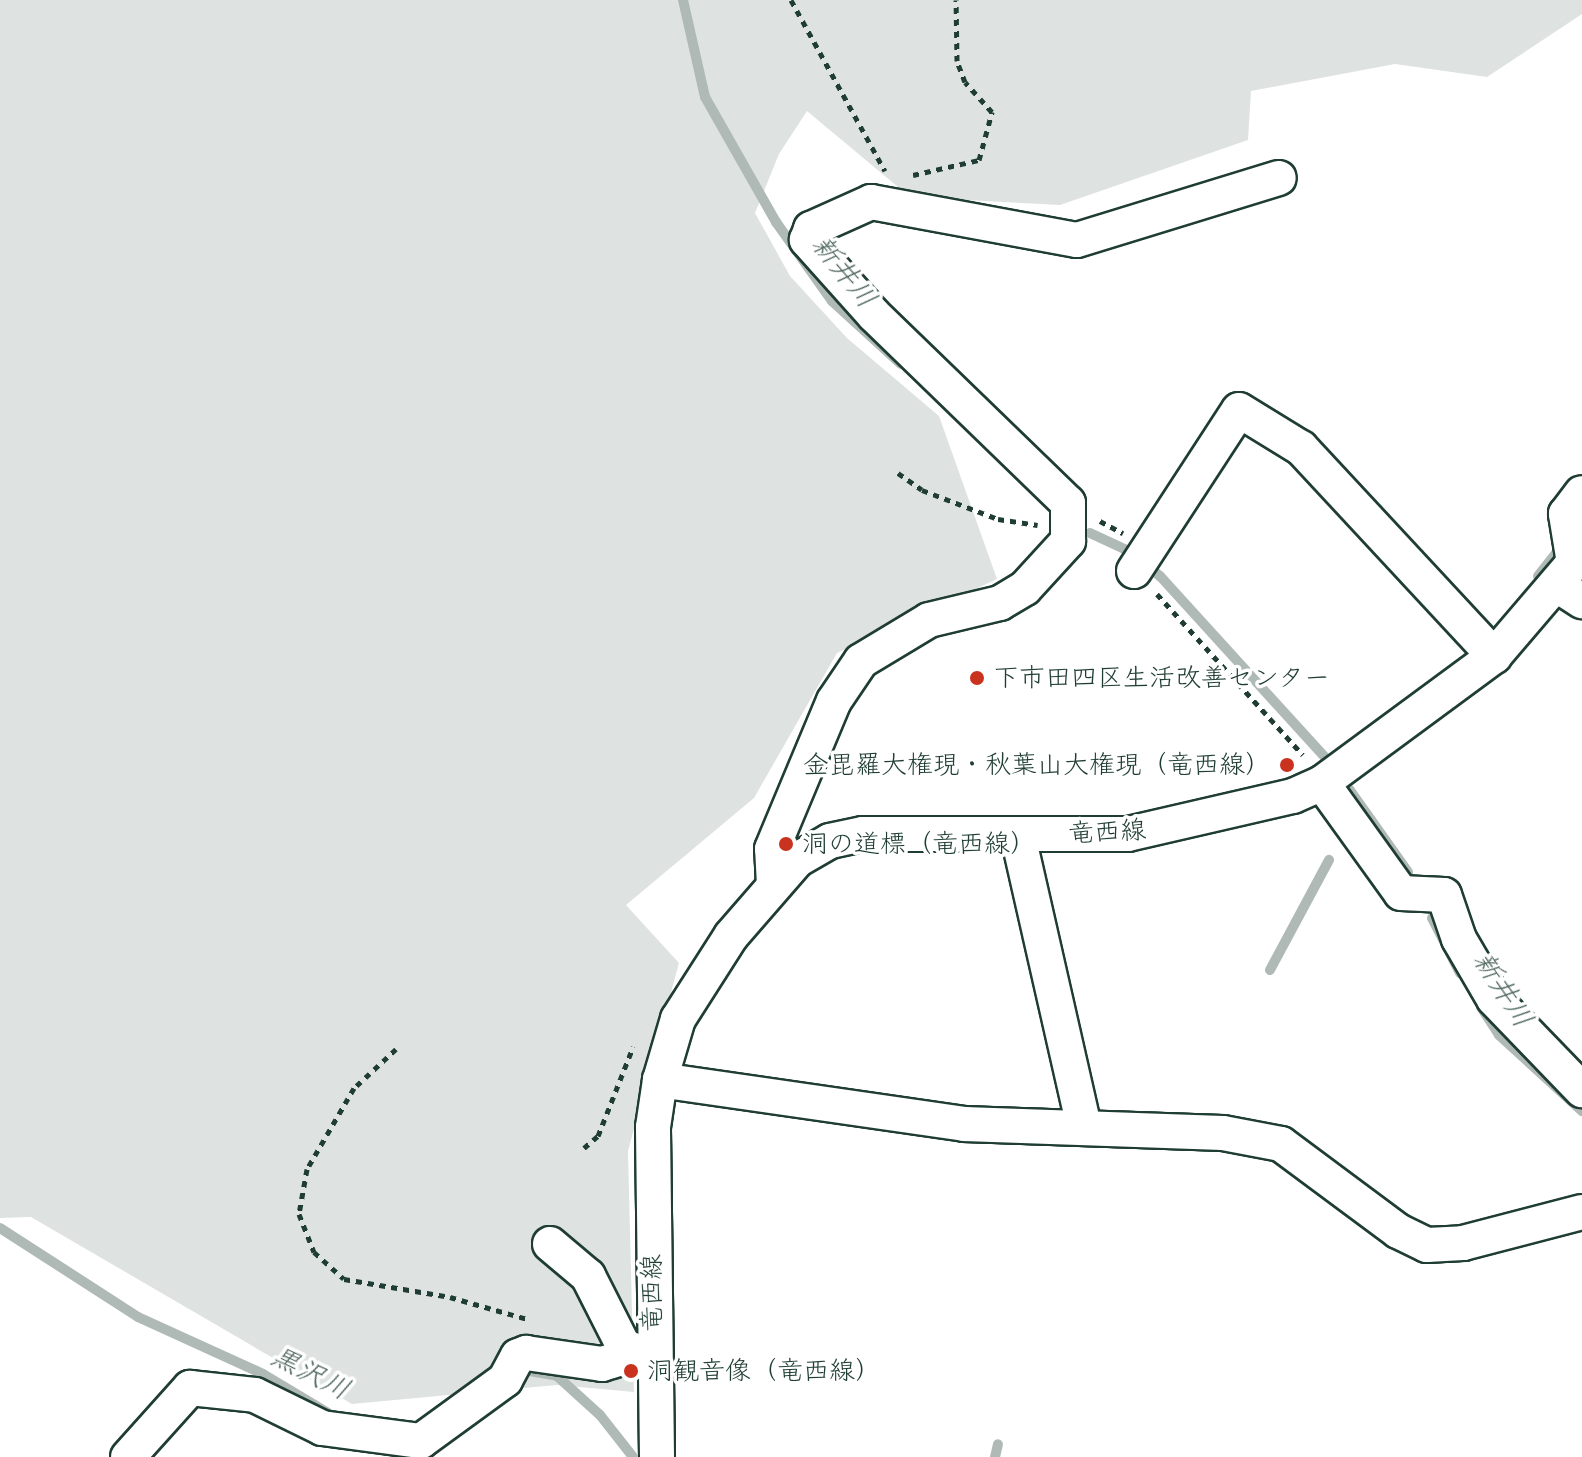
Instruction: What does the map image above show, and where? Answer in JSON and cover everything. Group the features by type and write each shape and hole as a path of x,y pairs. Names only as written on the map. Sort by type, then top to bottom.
{"street":[{"path":"774,885 772,849 834,701 861,661 929,620 1000,603 1025,588 1068,541 1068,516 874,315 807,240 811,229 880,191 1077,240 1279,178"},
{"path":"1142,561 1239,410 1301,448 1494,656"},
{"path":"1574,505 1574,571"},
{"name":"竜西線","path":"657,1457 638,1351 653,1127 660,1080 678,1019 731,936 797,860 830,841 863,834 1018,836 1140,832 1293,796 1322,783 1494,656 1574,571"},
{"path":"1322,783 1401,893 1444,895 1459,939 1494,999 1582,1090"},
{"path":"1018,836 1084,1127"},
{"path":"660,1080 964,1124 1223,1133 1281,1144 1398,1231 1427,1245 1463,1243 1582,1212"},
{"path":"128,1457 190,1388 255,1395 322,1428 421,1441 526,1353 602,1364 638,1351 588,1276 550,1244"}],"path":[{"path":"791,0 880,191 979,160 992,112 965,82 957,61 956,0"},
{"path":"898,473 922,490 998,519 1068,516 1142,561 1322,783"},
{"path":"396,1049 354,1088 307,1169 299,1214 314,1252 344,1279 450,1297 537,1322"}],"shaded area":[{"path":"0,0 1582,0 1582,14 1487,77 1395,64 1251,91 1248,140 1060,205 910,197 807,111 779,154 755,213 790,276 847,338 939,416 997,579 837,653 754,798 626,905 679,963 628,1151 634,1392 557,1385 352,1404 31,1217 0,1218"}],"waterway":[{"name":"新井川","path":"683,0 705,97 776,222 832,301 901,364"},
{"name":"新井川","path":"1090,533 1131,552 1160,576 1324,756"},
{"path":"1538,576 1564,543"},
{"name":"新井川","path":"1349,789 1408,872"},
{"path":"1270,970 1329,860"},
{"name":"新井川","path":"1432,918 1460,973"},
{"name":"新井川","path":"1481,1007 1499,1035 1582,1111"},
{"name":"黒沢川","path":"0,1228 138,1317 263,1374 328,1413"},
{"name":"黒沢川","path":"518,1369 557,1376 600,1415 633,1457"},
{"path":"995,1457 998,1444"}],"place":[{"name":"下市田四区生活改善センター","path":"977,678"},
{"name":"金毘羅大権現・秋葉山大権現（竜西線）","path":"1287,765"},
{"name":"洞の道標（竜西線）","path":"786,844"},
{"name":"洞観音像（竜西線）","path":"631,1371"}]}
